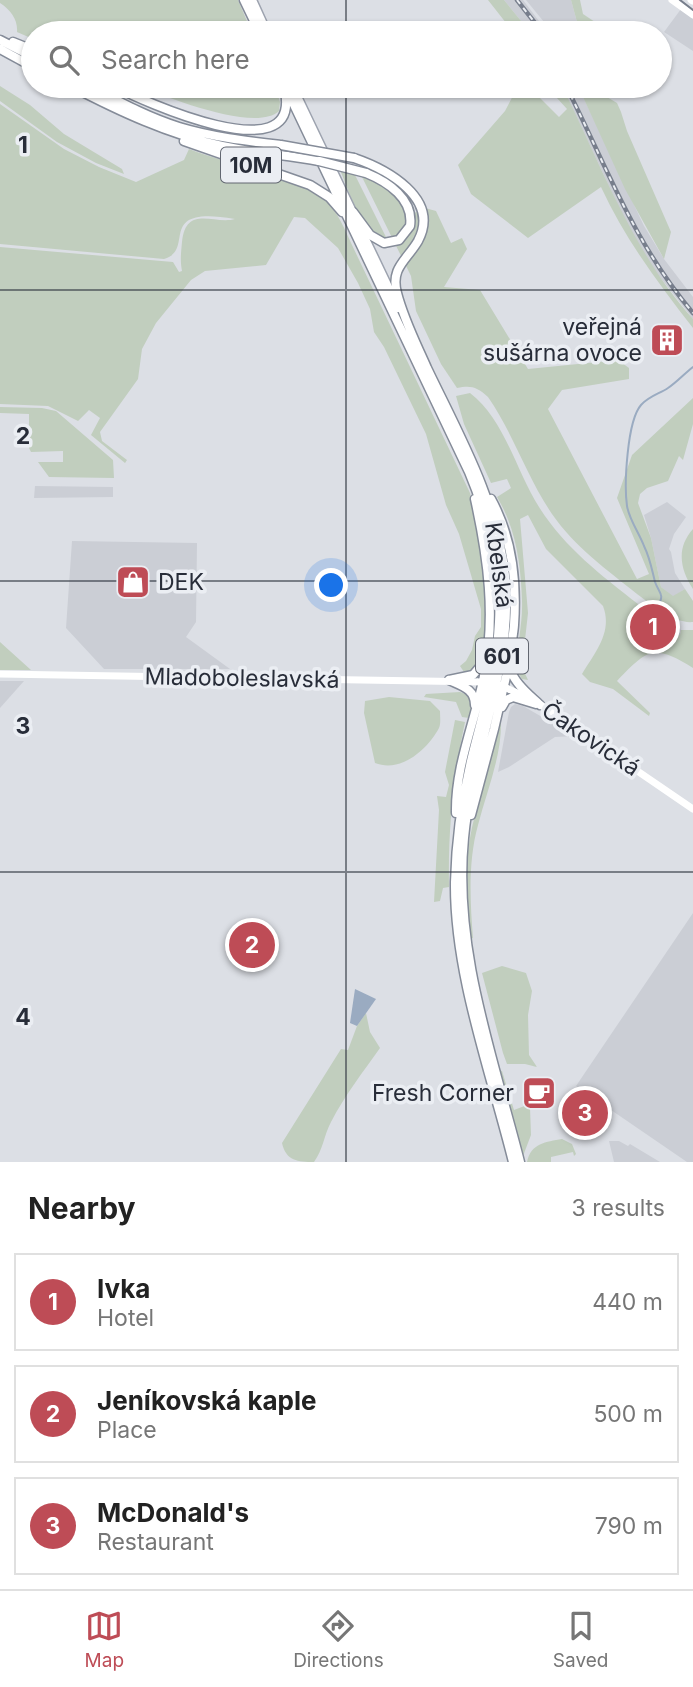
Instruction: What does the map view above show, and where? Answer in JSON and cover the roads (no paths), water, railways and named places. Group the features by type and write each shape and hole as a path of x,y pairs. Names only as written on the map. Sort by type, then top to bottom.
{"main road":[{"path":"244,0 254,21"},
{"path":"251,0 261,21"},
{"path":"672,0 693,15"},
{"path":"0,38 21,46"},
{"path":"0,38 21,50"},
{"path":"0,49 21,60"},
{"name":"10M","path":"96,98 168,135 310,185 329,197 352,228"},
{"name":"10M","path":"115,98 164,121 229,138 337,153 374,165 400,180 418,204 422,223 418,240 397,270 395,288 404,320"},
{"name":"10M","path":"138,98 186,117 234,128 264,130 277,125 285,114 286,98"},
{"name":"Kbelská","path":"290,98 473,472"},
{"name":"Kbelská","path":"298,98 473,472 494,547 499,588 499,621 493,671 466,783 455,898 464,969 513,1162"},
{"name":"10M","path":"137,118 199,140 339,165 385,182 408,206 411,222 407,233 399,240 384,243 370,235 353,212"},
{"path":"460,840 457,783 484,682 491,609 489,572 473,472"},
{"path":"473,472 496,509 509,545 514,598 511,651 514,677 540,705"},
{"path":"449,680 478,672 484,662 489,638"},
{"path":"495,729 511,651"},
{"name":"Mladoboleslavská","path":"0,674 484,682"},
{"path":"449,680 465,687 474,696 472,721"},
{"name":"Čakovická","path":"484,682 503,686 540,705 693,809"},
{"path":"460,840 503,705 508,699 518,698 540,705"},
{"name":"Kbelská","path":"460,840 467,946 520,1162"}],"water":[{"path":"355,989 376,999 357,1026 350,1023"}],"waterway":[{"path":"658,606 661,594 627,506 626,469 630,438 632,425 641,405 671,386 693,367"}],"tram line":[{"path":"680,0 693,10"}],"railway":[{"path":"517,0 534,21"},
{"path":"572,98 637,231 672,286 693,313"}],"place":[{"name":"veřejná sušárna ovoce","path":"667,340"},
{"name":"DEK","path":"133,582"},
{"name":"Ivka","path":"653,627"},
{"name":"Jeníkovská kaple","path":"252,945"},
{"name":"Fresh Corner","path":"539,1093"},
{"name":"McDonald's","path":"585,1113"}]}
